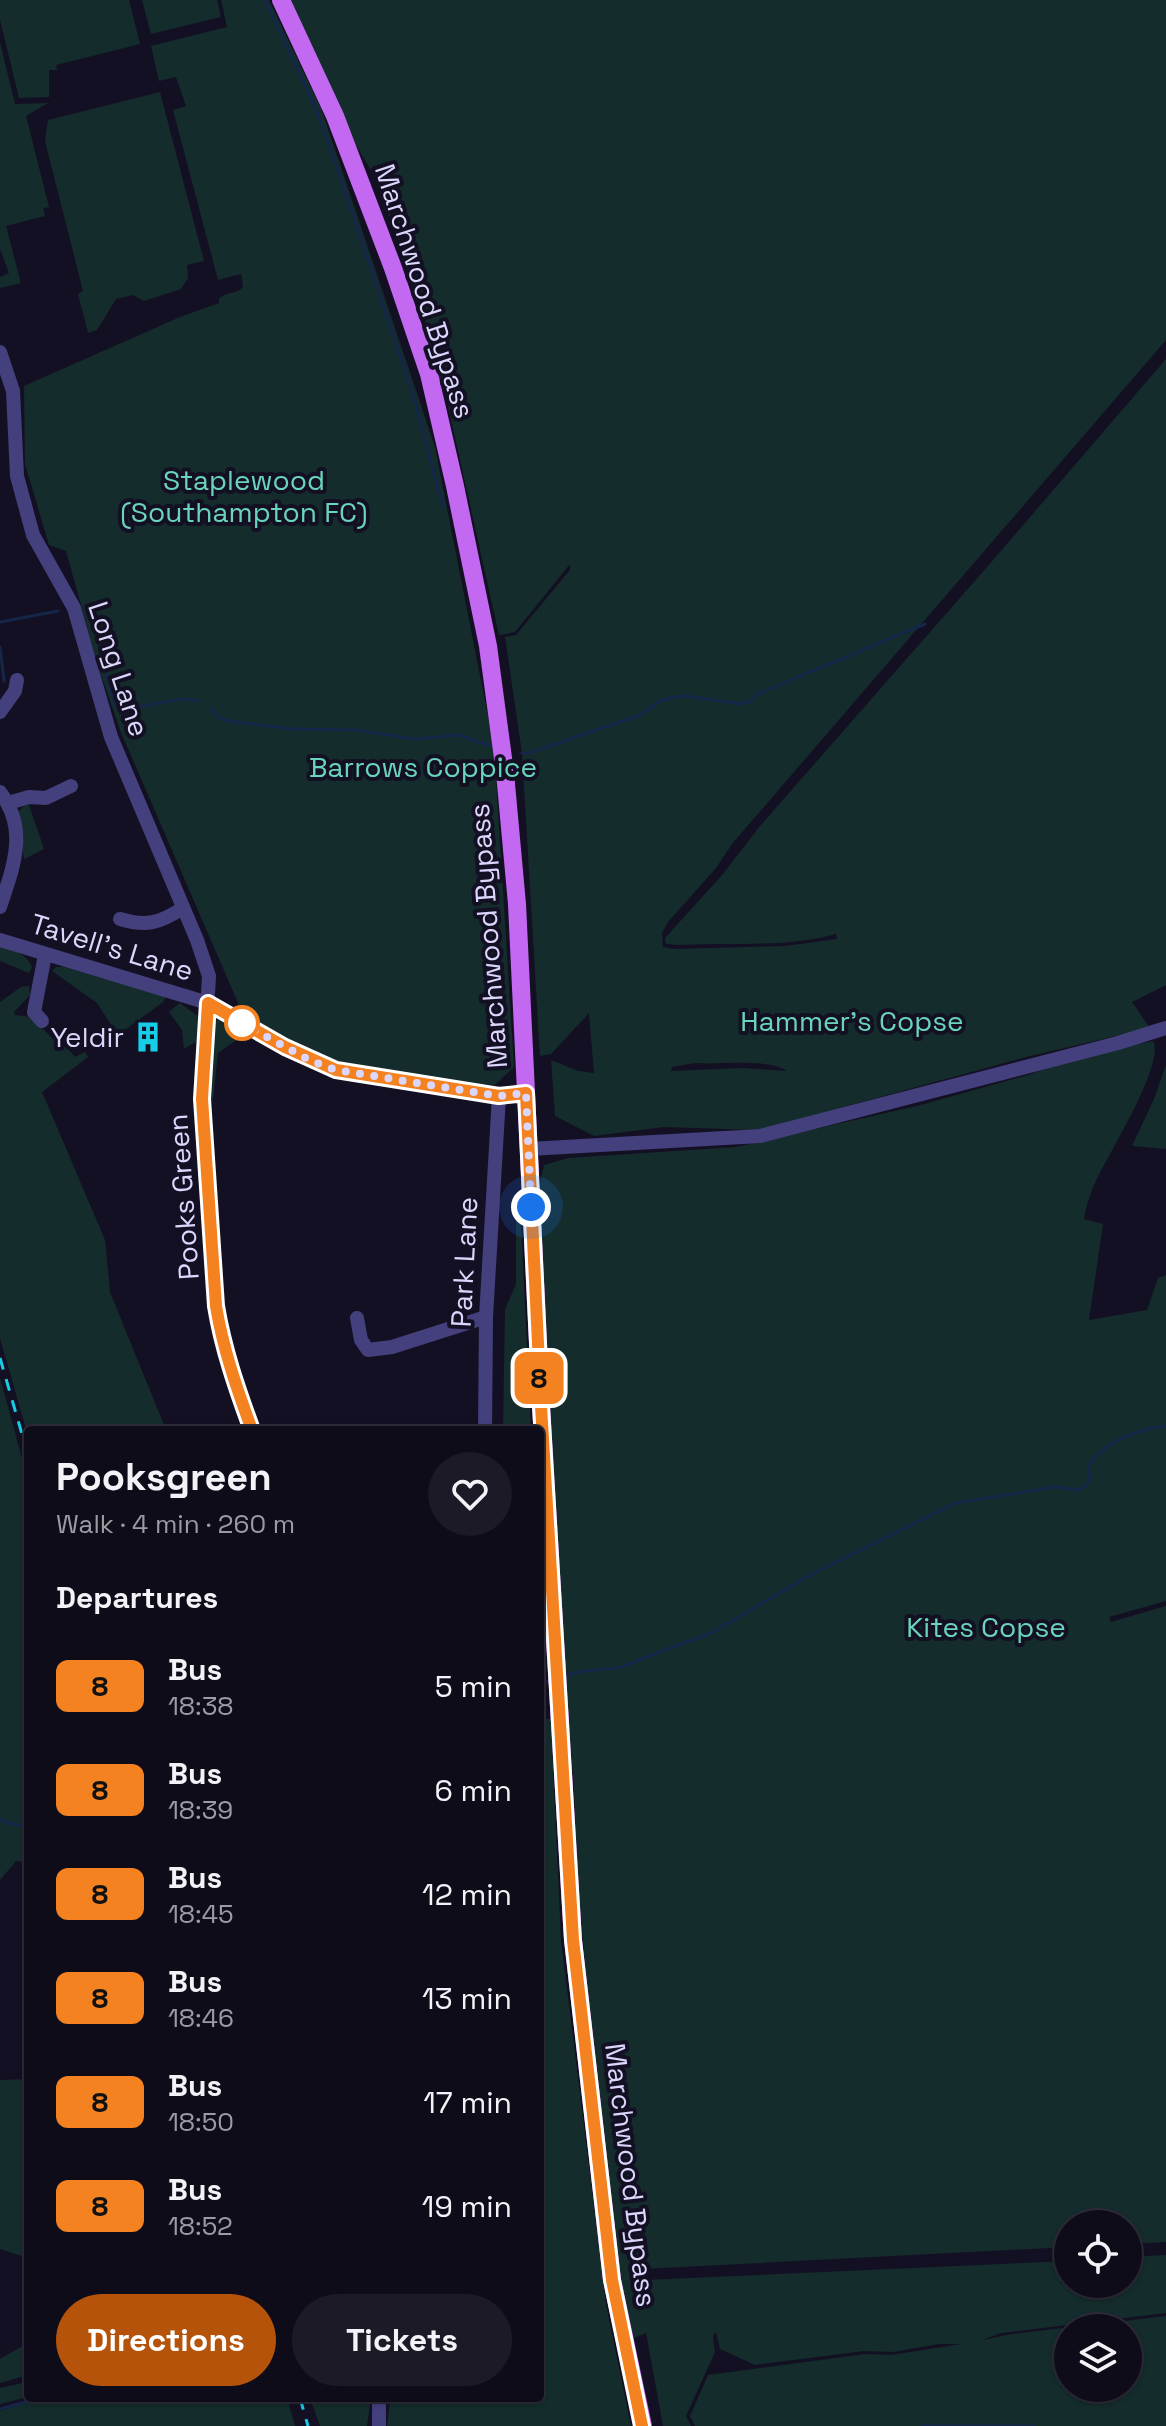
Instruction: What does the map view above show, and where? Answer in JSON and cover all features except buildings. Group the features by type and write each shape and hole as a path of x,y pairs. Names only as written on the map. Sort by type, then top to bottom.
{"main road":[{"name":"Marchwood Bypass","path":"281,0 335,116 393,268 429,374 488,646 505,773 517,904 542,1426"},
{"name":"Marchwood Bypass","path":"544,1459 578,1986 612,2280 643,2426"}],"street":[{"name":"Long Lane","path":"0,352 13,391 8,456 20,495 33,535 74,608 111,737 204,959 209,976 208,1003"},
{"path":"0,712 15,691 17,680"},
{"path":"0,907 18,849 17,827 4,798 46,798 71,786"},
{"path":"120,919 145,924 159,921 183,908"},
{"name":"Tavell's Lane","path":"0,940 208,1003 285,1047 336,1070 499,1096 526,1093"},
{"path":"42,1021 34,1012 45,955"},
{"name":"Pooks Green","path":"208,1003 202,1099 216,1306 221,1337 251,1426"},
{"path":"529,1149 760,1136 1166,1028"},
{"name":"Park Lane","path":"485,1426 486,1317 499,1096"},
{"path":"357,1318 361,1340 368,1350 392,1347 486,1317"},
{"path":"379,2402 379,2426"}],"green space":[{"path":"0,0 129,0 140,44 56,65 57,70 49,70 49,97 19,98 0,20"},
{"path":"142,0 217,0 221,17 151,34"},
{"name":"Staplewood (Southampton FC)","path":"221,0 269,0 321,108 435,447 494,747 514,1067 495,1085 406,1080 320,1056 245,1019 120,730 98,666 66,551 49,545 25,464 24,386 219,303 222,297 243,287 241,274 218,280 173,110 186,106 176,77 159,81 151,46 227,27"},
{"name":"Hammer's Copse","path":"288,0 1166,0 1166,340 732,844 662,933 663,947 674,949 785,946 837,939 836,934 778,943 678,945 666,944 665,938 1166,359 1166,985 1132,1002 1150,1028 1026,1057 759,1130 664,1127 594,1136 555,1116 551,1060 578,1071 594,1073 589,1013 551,1054 540,1056 522,753 505,637 516,635 570,570 570,564 515,632 499,635 446,397 424,342 426,324 422,304 372,172 350,135","holes":["695,1063 756,1063 787,1071 744,1068 671,1071 672,1067"]},
{"path":"0,42 15,104 48,103 26,116 49,207 43,208 45,216 6,226 21,283 0,288 0,277 9,273 0,249"},
{"path":"160,92 204,261 187,265 188,278 181,289 144,301 133,295 116,299 97,330 88,333 78,294 83,291 45,141 48,120"},
{"path":"29,805 44,849 24,859 18,812"},
{"path":"0,946 26,959 32,967 29,973 0,961"},
{"path":"56,967 166,997 118,1035 97,1003 52,971"},
{"path":"29,986 30,995 14,1012 15,1015 31,1017 75,1057 85,1052 88,1057 42,1092 105,1240 110,1292 164,1426 25,1426 0,1338 0,1002 21,987"},
{"path":"180,1003 200,1018 197,1041 184,1049 182,1030 169,1012"},
{"path":"221,1018 245,1034 218,1053 213,1099 207,1106 212,1023"},
{"name":"Kites Copse","path":"1153,1041 1155,1052 1151,1069 1093,1187 1084,1219 1103,1224 1089,1320 1147,1310 1158,1278 1166,1275 1166,1601 1109,1617 1111,1622 1166,1606 1166,2242 1142,2243 1142,2210 1054,2210 1054,2248 643,2269 645,2280 1054,2262 1054,2298 1142,2298 1142,2256 1166,2255 1166,2313 1142,2316 1054,2314 1054,2327 1001,2333 982,2340 1054,2329 1054,2402 1142,2402 1142,2319 1166,2316 1166,2426 695,2426 690,2416 708,2375 866,2354 891,2355 961,2344 939,2344 893,2352 864,2351 755,2365 720,2349 716,2332 713,2336 715,2352 686,2416 691,2426 663,2426 646,2333 632,2339 621,2289 600,2132 577,1873 574,1789 558,1585 538,1193 544,1165 568,1158 736,1147 917,1106 1090,1054"},
{"path":"1166,1065 1166,1149 1132,1146 1154,1099"},
{"path":"516,1204 521,1222 531,1426 503,1426 505,1309 516,1284"},
{"path":"0,1378 24,1465 24,1862 16,1861 0,1880"},
{"path":"544,1719 551,1719 561,1940 606,2304 631,2426 387,2426 390,2402 544,2402"},
{"path":"24,2079 24,2257 0,2249 0,2080"},
{"path":"24,2345 24,2376 0,2383 0,2359"},
{"path":"24,2383 24,2398 0,2404 0,2388"},
{"path":"28,2402 288,2402 295,2426 0,2426 0,2411"},
{"path":"311,2402 370,2402 367,2426 320,2426"}],"waterway":[{"path":"265,0 315,106 341,179 414,397 443,508"},
{"path":"90,609 114,702 119,711 122,710"},
{"path":"0,622 58,611"},
{"path":"522,753 640,715 660,701 674,697 742,704 760,693 925,624"},
{"path":"0,647 4,681"},
{"path":"132,708 181,699 199,701"},
{"path":"211,708 220,719 235,722 292,729 356,730 415,739 459,735 494,747"},
{"path":"564,1676 618,1668 711,1633 814,1573 956,1503 1055,1487 1078,1490 1086,1486 1090,1479 1088,1466 1113,1443 1144,1430 1166,1426"},
{"path":"544,1682 549,1681"},
{"path":"0,1820 24,1827"},
{"path":"0,2409 25,2402"},
{"path":"922,2426 1035,2426"}],"railway":[{"path":"0,1358 24,1441"},
{"path":"301,2402 308,2426"}],"bus line":[{"name":"8","path":"251,1426 221,1337 216,1306 202,1099 208,1003 309,1060 336,1070 499,1096 526,1093 542,1426"},
{"name":"8","path":"544,1456 573,1940 612,2280 642,2426"}],"place":[{"name":"Yeldir","path":"148,1037"}],"route":[{"path":"242,1023 309,1060 336,1070 499,1096 526,1093 531,1207"}],"park label":[{"name":"Barrows Coppice","path":"423,767"}]}
